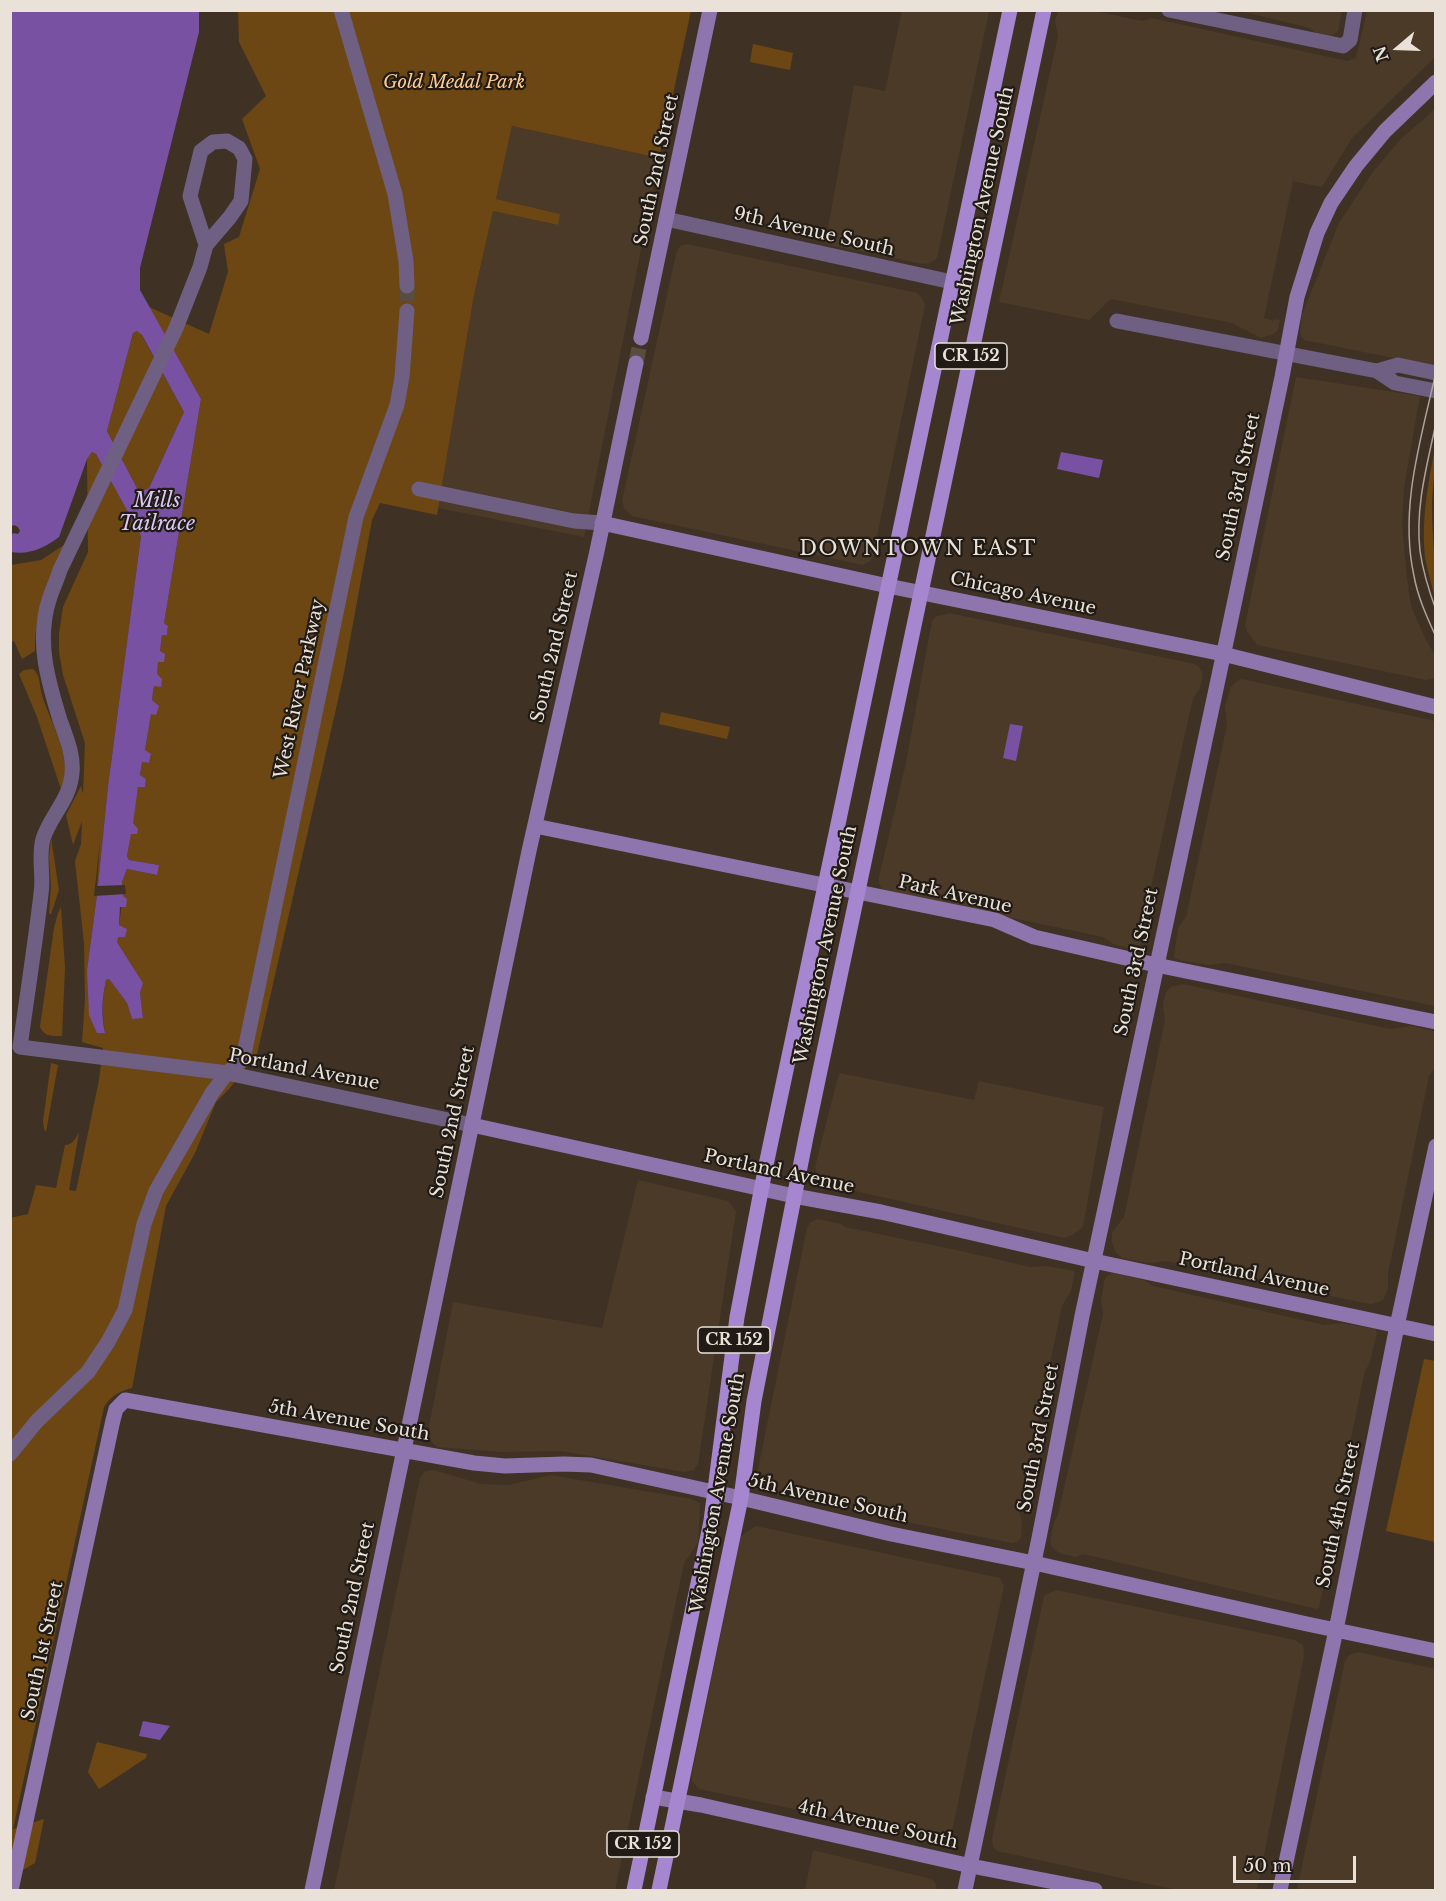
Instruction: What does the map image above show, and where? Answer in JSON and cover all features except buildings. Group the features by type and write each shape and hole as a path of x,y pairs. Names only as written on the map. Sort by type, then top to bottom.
{"main road":[{"name":"Washington Avenue South","path":"633,1890 716,1493 737,1317 761,1189 1010,10"},
{"name":"Washington Avenue South","path":"659,1890 741,1498 754,1401 794,1196 1044,10"}],"street":[{"path":"341,10 395,194 406,261 407,286"},
{"name":"South 2nd Street","path":"641,338 710,10"},
{"path":"1169,10 1343,46 1350,40 1355,10"},
{"name":"South 3rd Street","path":"965,1890 1034,1563 1094,1261 1297,297 1317,233 1331,203 1356,166 1385,130 1436,82"},
{"path":"227,141 239,148 245,159 241,201 206,245 190,196 201,151 213,142 227,141"},
{"name":"9th Avenue South","path":"666,219 952,282"},
{"name":"Portland Avenue","path":"206,245 186,303 159,365 60,570 48,602 43,630 44,663 72,757 73,771 70,787 43,839 42,890 20,1047 227,1073 761,1189 881,1212 1094,1261 1436,1334"},
{"name":"West River Parkway","path":"10,1454 37,1420 88,1372 108,1342 125,1310 144,1224 156,1191 212,1093 227,1073 243,1059 356,517 397,405 402,377 407,311"},
{"path":"1117,321 1377,371 1395,383 1436,391"},
{"name":"South 2nd Street","path":"312,1890 535,826 603,524 636,363"},
{"path":"1377,371 1398,365 1436,373"},
{"path":"419,489 574,521 603,524"},
{"name":"Chicago Avenue","path":"603,524 888,586 1223,654 1436,707"},
{"name":"Park Avenue","path":"535,826 995,920 1034,938 1436,1022"},
{"name":"South 4th Street","path":"1280,1890 1436,1146"},
{"name":"5th Avenue South","path":"113,1420 116,1409 125,1400 474,1463 505,1466 564,1464 591,1466 741,1498 891,1534 1436,1651"},
{"name":"South 1st Street","path":"11,1890 113,1420"},
{"name":"4th Avenue South","path":"653,1797 678,1800 971,1866 1095,1890"}],"shaded area":[{"path":"902,10 989,10 937,258 930,263 922,264 825,244 854,85 885,91"},
{"path":"1058,11 1094,11 1142,21 1152,18 1347,61 1356,58 1367,11 1435,11 1435,57 1352,138 1322,187 1293,181 1264,318 1273,321 1274,319 1280,320 1278,330 1273,334 1261,338 1232,323 1111,299 1089,320 999,302 1058,36 1055,21"},
{"path":"1240,11 1342,11 1338,31 1330,38 1318,35 1310,28"},
{"path":"1435,109 1436,352 1433,366 1304,340 1300,334 1302,315 1339,223 1372,173 1400,140"},
{"path":"512,126 659,158 584,537 438,508 474,295 493,211 557,225 560,214 496,199"},
{"path":"687,244 917,293 922,298 925,305 873,555 870,561 863,565 632,516 625,510 622,501 676,254 680,246"},
{"path":"1296,377 1420,396 1404,488 1402,526 1411,606 1435,655 1435,678 1426,680 1257,645 1247,631 1245,625"},
{"path":"949,613 1195,664 1202,672 1199,690 1193,698 1148,900 1151,921 1149,935 1139,946 1133,949 1115,945 1103,937 882,889 879,877 905,767 932,621 935,617"},
{"path":"1242,679 1435,721 1435,1006 1225,963 1208,965 1174,958 1178,928 1186,917 1227,725 1225,706 1231,687"},
{"path":"1183,984 1390,1029 1412,1026 1433,1031 1435,1068 1429,1076 1388,1273 1388,1288 1383,1300 1372,1304 1364,1303 1166,1261 1149,1263 1122,1258 1116,1252 1112,1243 1112,1232 1124,1217 1165,1020 1163,1004 1166,992 1171,987"},
{"path":"839,1073 974,1100 979,1081 1104,1107 1083,1227 1064,1238 824,1184 817,1176 815,1167"},
{"path":"638,1180 728,1201 736,1211 698,1464 694,1470 684,1472 561,1451 502,1452 437,1447 430,1440 428,1432 453,1302 602,1328"},
{"path":"817,1219 1030,1267 1046,1266 1075,1271 1071,1291 1062,1306 1019,1510 1022,1525 1021,1538 1017,1542 1012,1543 901,1521 766,1488 760,1481 757,1474 807,1228"},
{"path":"1113,1273 1143,1280 1153,1286 1324,1325 1341,1323 1375,1329 1377,1333 1369,1365 1365,1370 1324,1570 1325,1580 1319,1608 1083,1554 1075,1557 1059,1553 1052,1547 1050,1542 1054,1522 1058,1515 1103,1314 1101,1301 1104,1282 1106,1277"},
{"path":"434,1470 481,1484 509,1485 550,1475 692,1499 700,1503 698,1543 684,1563 615,1890 334,1890 420,1478 425,1471"},
{"path":"756,1526 1000,1578 1004,1586 952,1831 947,1837 941,1840 699,1789 692,1781 741,1536"},
{"path":"1056,1590 1295,1640 1303,1645 1304,1656 1257,1890 1177,1890 997,1851 993,1846 992,1839 1044,1596"},
{"path":"1358,1652 1435,1669 1435,1890 1297,1890 1345,1661 1349,1655"},
{"path":"813,1850 931,1879 935,1882 937,1890 805,1890"}],"green space":[{"name":"Gold Medal Park","path":"238,11 691,11 659,158 512,126 496,199 560,214 558,225 493,211 474,295 437,515 380,503 372,520 343,678 257,1054 216,1102 195,1153 166,1206 132,1388 116,1394 104,1407 13,1829 44,1819 35,1863 11,1877 10,1218 28,1214 36,1185 56,1188 65,1145 72,1142 79,1132 69,1190 76,1191 99,1080 103,1048 82,1042 85,1000 84,943 75,861 81,844 82,821 73,845 66,815 81,786 83,794 85,743 63,675 59,634 63,607 88,552 87,459 92,452 96,454 141,536 108,786 87,970 105,1033 103,1006 106,980 109,979 127,1003 132,1019 143,1017 140,993 143,983 117,942 117,937 126,929 119,925 123,896 122,882 127,869 156,875 159,865 129,860 127,856 138,786 145,786 146,779 140,776 142,762 149,763 151,755 145,750 151,713 158,706 152,700 158,662 164,662 160,651 162,635 167,635 168,627 164,623 201,399 149,307 209,334 228,272 224,244 239,237 260,169 242,119 266,96 239,42"},
{"path":"753,44 793,53 790,70 750,62"},
{"path":"140,332 184,412 149,488 143,492 138,490 107,431 133,333"},
{"path":"1435,448 1432,508 1434,594 1425,557 1424,529"},
{"path":"64,545 39,609 35,651 22,659 14,641 11,642 11,565 41,560"},
{"path":"33,669 39,678 42,695 63,754 65,778 61,789 37,717 19,674 24,670"},
{"path":"661,712 730,727 727,739 659,724"},
{"path":"51,838 59,890 51,914 49,914 51,885 49,858"},
{"path":"61,907 65,968 62,1036 55,1036 46,1034 40,1027 54,928"},
{"path":"51,1063 58,1065 46,1132 43,1121"},
{"path":"1424,1359 1435,1361 1435,1542 1386,1531"},
{"path":"97,1742 147,1754 146,1758 99,1789 88,1772"}],"water":[{"name":"Mills Tailrace","path":"11,11 199,11 199,32 140,268 140,290 201,399 164,623 168,626 167,635 162,635 160,651 165,654 164,662 158,662 157,674 162,679 161,687 154,686 152,700 159,706 156,715 151,714 145,750 151,754 149,763 142,762 140,775 146,779 145,787 138,787 133,823 138,829 137,834 131,834 127,856 129,860 159,865 157,875 127,869 122,882 123,896 127,899 126,907 120,907 119,925 127,929 125,937 118,937 117,942 143,983 140,993 143,1018 132,1019 127,1003 109,979 106,980 103,1007 105,1033 97,1033 89,1015 87,970 108,786 141,536 96,454 92,452 87,459 59,537 36,550 11,552 10,539 13,533 18,534 20,531 14,525 10,527","holes":["137,331 142,335 184,412 149,488 143,491 138,490 107,431 133,333"]},
{"path":"1061,452 1103,460 1099,478 1057,469"},
{"path":"1010,724 1023,726 1016,761 1003,758"},
{"path":"143,1721 170,1726 160,1740 139,1736"}],"pier":[{"path":"100,841 97,886 125,885 126,894 94,896"}],"tunnel":[{"path":"407,286 407,311"},
{"path":"636,363 641,338"}],"tram line":[{"path":"1436,372 1418,448 1410,499 1409,525 1410,550 1416,584 1436,637"},
{"path":"1436,423 1419,519 1420,551 1436,610"}],"district":[{"name":"DOWNTOWN EAST","path":"918,549"}]}
